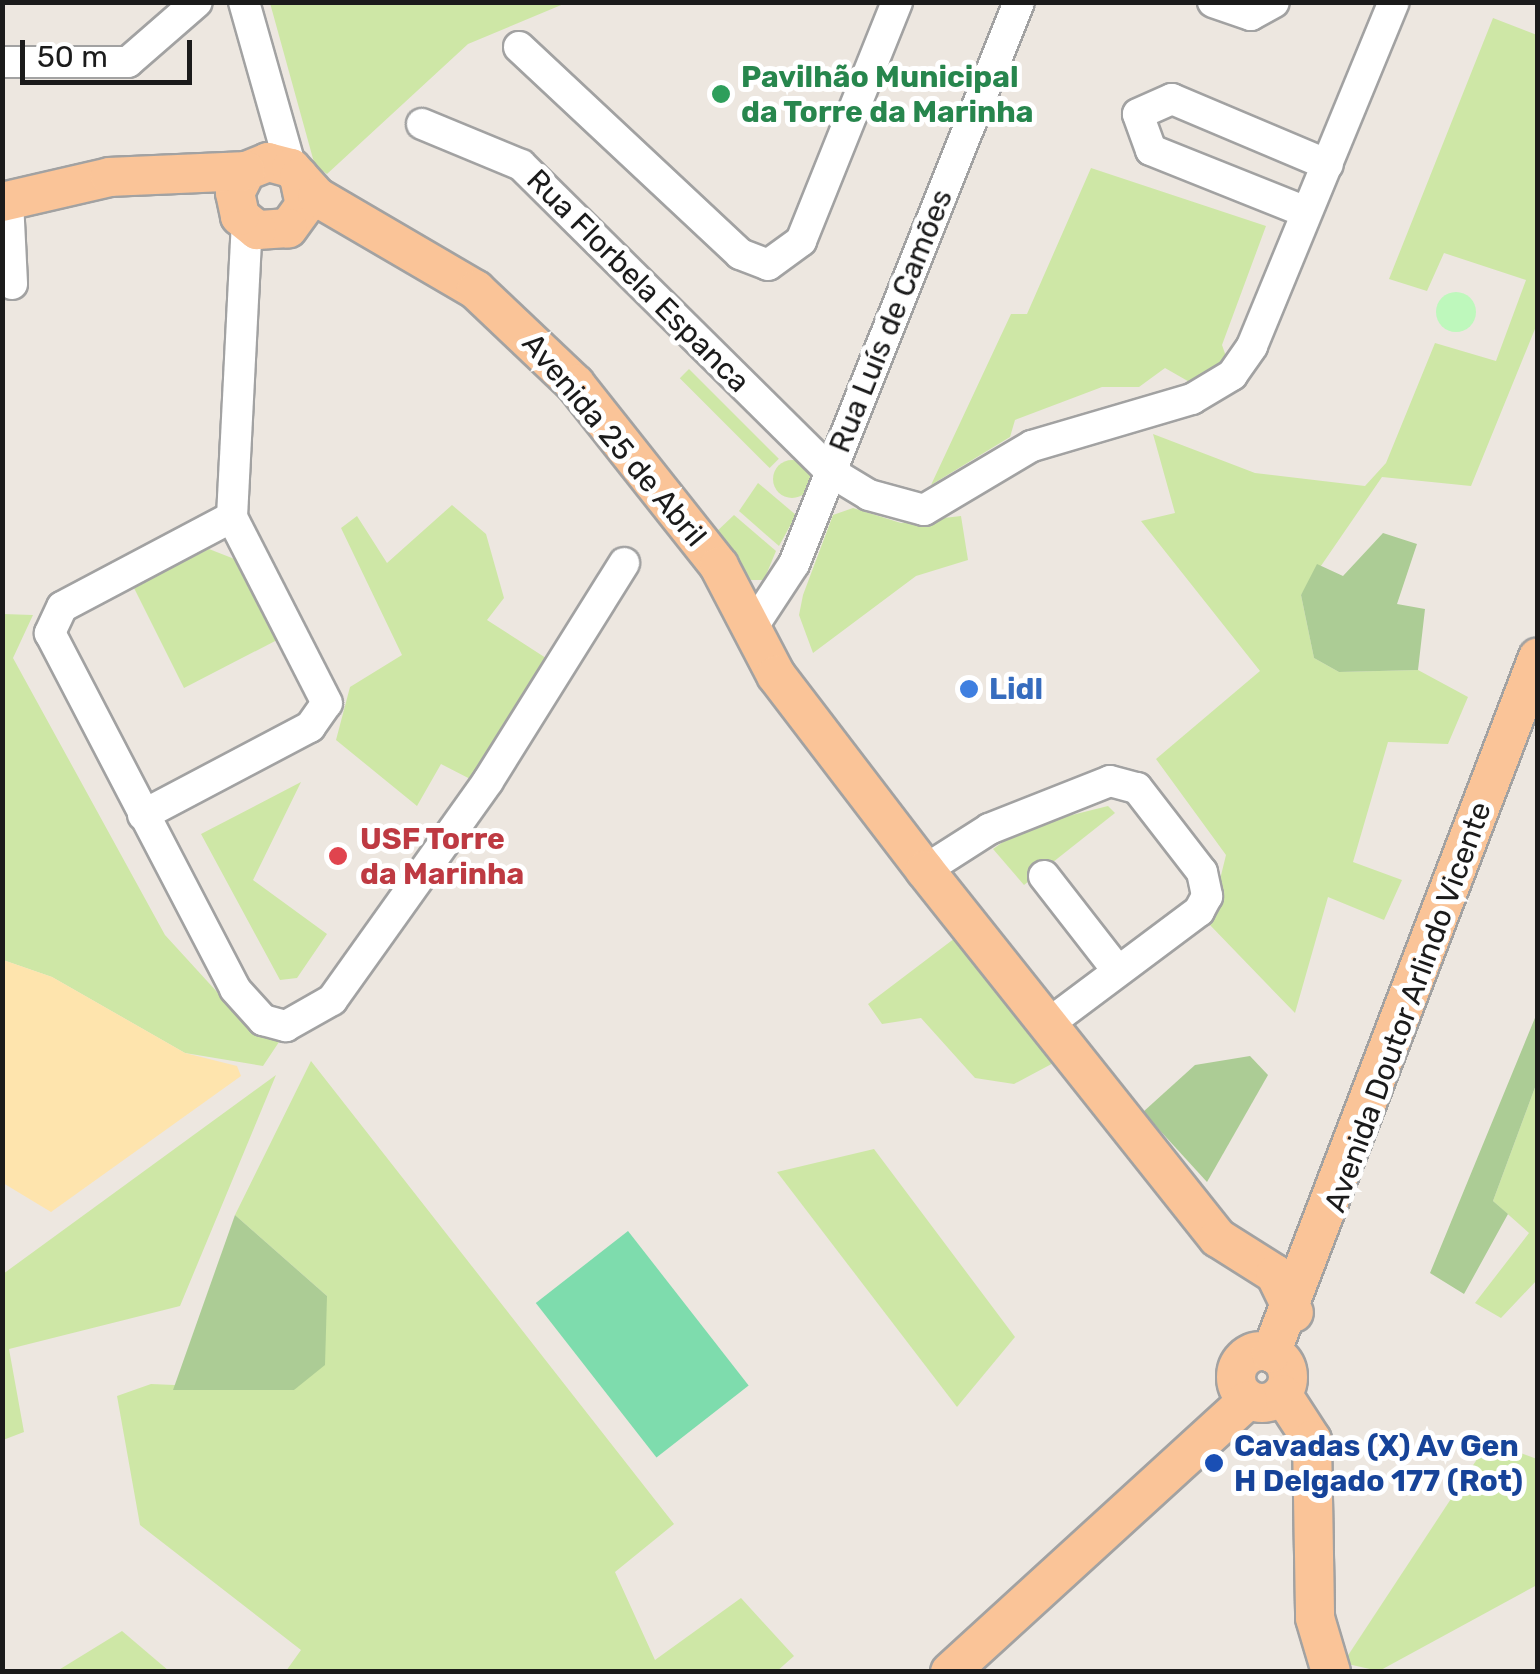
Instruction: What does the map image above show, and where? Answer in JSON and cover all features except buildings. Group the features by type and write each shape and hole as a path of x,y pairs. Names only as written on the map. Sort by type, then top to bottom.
{"main road":[{"path":"18,199 110,177 273,170"},
{"path":"244,220 235,193 273,170"},
{"path":"273,170 305,205 292,225"},
{"name":"Avenida 25 de Abril","path":"273,170 328,204 425,254 523,331 719,566 750,631"},
{"path":"18,199 187,196 244,220"},
{"name":"Avenida 25 de Abril","path":"244,220 292,225 406,267 510,346 750,631 925,870 1226,1248 1275,1274 1294,1313"},
{"name":"Avenida Doutor Arlindo Vicente","path":"1265,1397 1287,1371 1272,1353 1294,1313 1538,657"},
{"path":"950,1672 1265,1397 1312,1440 1315,1618 1331,1672"}],"street":[{"path":"2,62 117,66 197,2"},
{"path":"244,2 267,93 273,170"},
{"path":"519,47 740,254 768,265 801,241 897,2"},
{"name":"Rua Luís de Camões","path":"750,631 784,589 1018,2"},
{"path":"1214,2 1251,15 1274,2"},
{"path":"1328,165 1172,99 1138,114 1151,150 1306,212 1328,165 1394,2"},
{"name":"Rua Florbela Espanca","path":"422,124 521,164 831,472 869,495 924,510 1032,446 1213,389 1252,346 1306,212"},
{"path":"12,284 18,199"},
{"path":"143,815 325,711 326,692 232,516 251,279 244,220"},
{"path":"251,279 292,225"},
{"path":"232,516 62,607 52,622 52,644 243,1001 263,1020 298,1024 332,1000 488,781 624,563"},
{"path":"925,870 989,829 1127,780 1202,872 1206,896 1118,972 1048,1024"},
{"path":"1044,876 1118,972"}],"green space":[{"path":"270,2 566,3 468,44 327,174 315,166"},
{"path":"1493,18 1537,35 1537,324 1471,486 1382,477 1301,595 1314,658 1339,672 1418,670 1468,697 1448,744 1388,742 1353,862 1402,880 1384,920 1328,897 1295,1013 1209,924 1226,855 1156,759 1260,671 1141,521 1175,513 1153,434 1255,473 1365,486 1386,463 1435,343 1496,361 1526,280 1444,253 1427,291 1389,279"},
{"path":"1091,168 1266,226 1222,345 1228,362 1193,384 1165,368 1139,387 1102,387 1015,420 1010,437 931,485 1011,314 1027,314"},
{"path":"1456,292 1470,298 1476,312 1470,326 1456,332 1442,326 1436,312 1442,298"},
{"path":"689,369 779,459 770,468 680,378"},
{"path":"792,460 805,466 811,479 805,492 792,498 779,492 773,479 779,466"},
{"path":"758,483 796,515 779,546 739,511"},
{"path":"452,505 486,534 504,598 487,620 549,660 476,782 441,764 417,806 336,740 350,687 402,655 341,528 357,516 387,563"},
{"path":"853,508 901,523 961,516 968,560 916,576 813,653 799,615 803,595 833,515"},
{"path":"734,515 776,551 764,580 751,580 713,535"},
{"path":"1383,533 1417,544 1397,604 1425,609 1418,670 1339,672 1314,658 1301,595 1317,564 1343,576"},
{"path":"209,549 237,560 279,639 184,688 133,586"},
{"path":"3,614 33,615 13,658 165,935 250,1028 279,1042 263,1066 185,1053 52,977 3,960"},
{"path":"301,782 253,880 327,934 297,978 280,980 201,834"},
{"path":"1108,806 1115,813 1024,885 993,849 1024,827"},
{"path":"959,935 1059,1060 1014,1084 975,1078 921,1018 882,1024 868,1004"},
{"path":"1537,1013 1537,1082 1493,1201 1508,1214 1464,1294 1430,1273"},
{"path":"1250,1056 1268,1075 1207,1182 1143,1112 1195,1065"},
{"path":"311,1061 674,1524 615,1572 655,1660 741,1598 794,1656 776,1672 286,1671 301,1650 140,1525 117,1396 151,1384 294,1390 327,1296 235,1215"},
{"path":"276,1075 180,1306 9,1349 24,1432 3,1440 3,1274"},
{"path":"1537,1082 1537,1280 1501,1318 1475,1303 1529,1233 1493,1201"},
{"path":"874,1149 1015,1337 957,1407 777,1172"},
{"path":"235,1215 327,1296 325,1365 294,1390 173,1390"},
{"path":"628,1231 749,1385 656,1457 536,1303"},
{"path":"1489,1441 1537,1459 1537,1585 1379,1671 1343,1663"},
{"path":"122,1631 169,1671 57,1671"}],"sand":[{"path":"3,960 52,977 185,1053 237,1066 241,1076 51,1212 3,1183"}],"place":[{"name":"Pavilhão Municipal da Torre da Marinha","path":"721,94"},
{"name":"Lidl","path":"969,689"},
{"name":"USF Torre da Marinha","path":"338,856"},
{"name":"Cavadas (X) Av Gen H Delgado 177 (Rot)","path":"1214,1463"}]}
